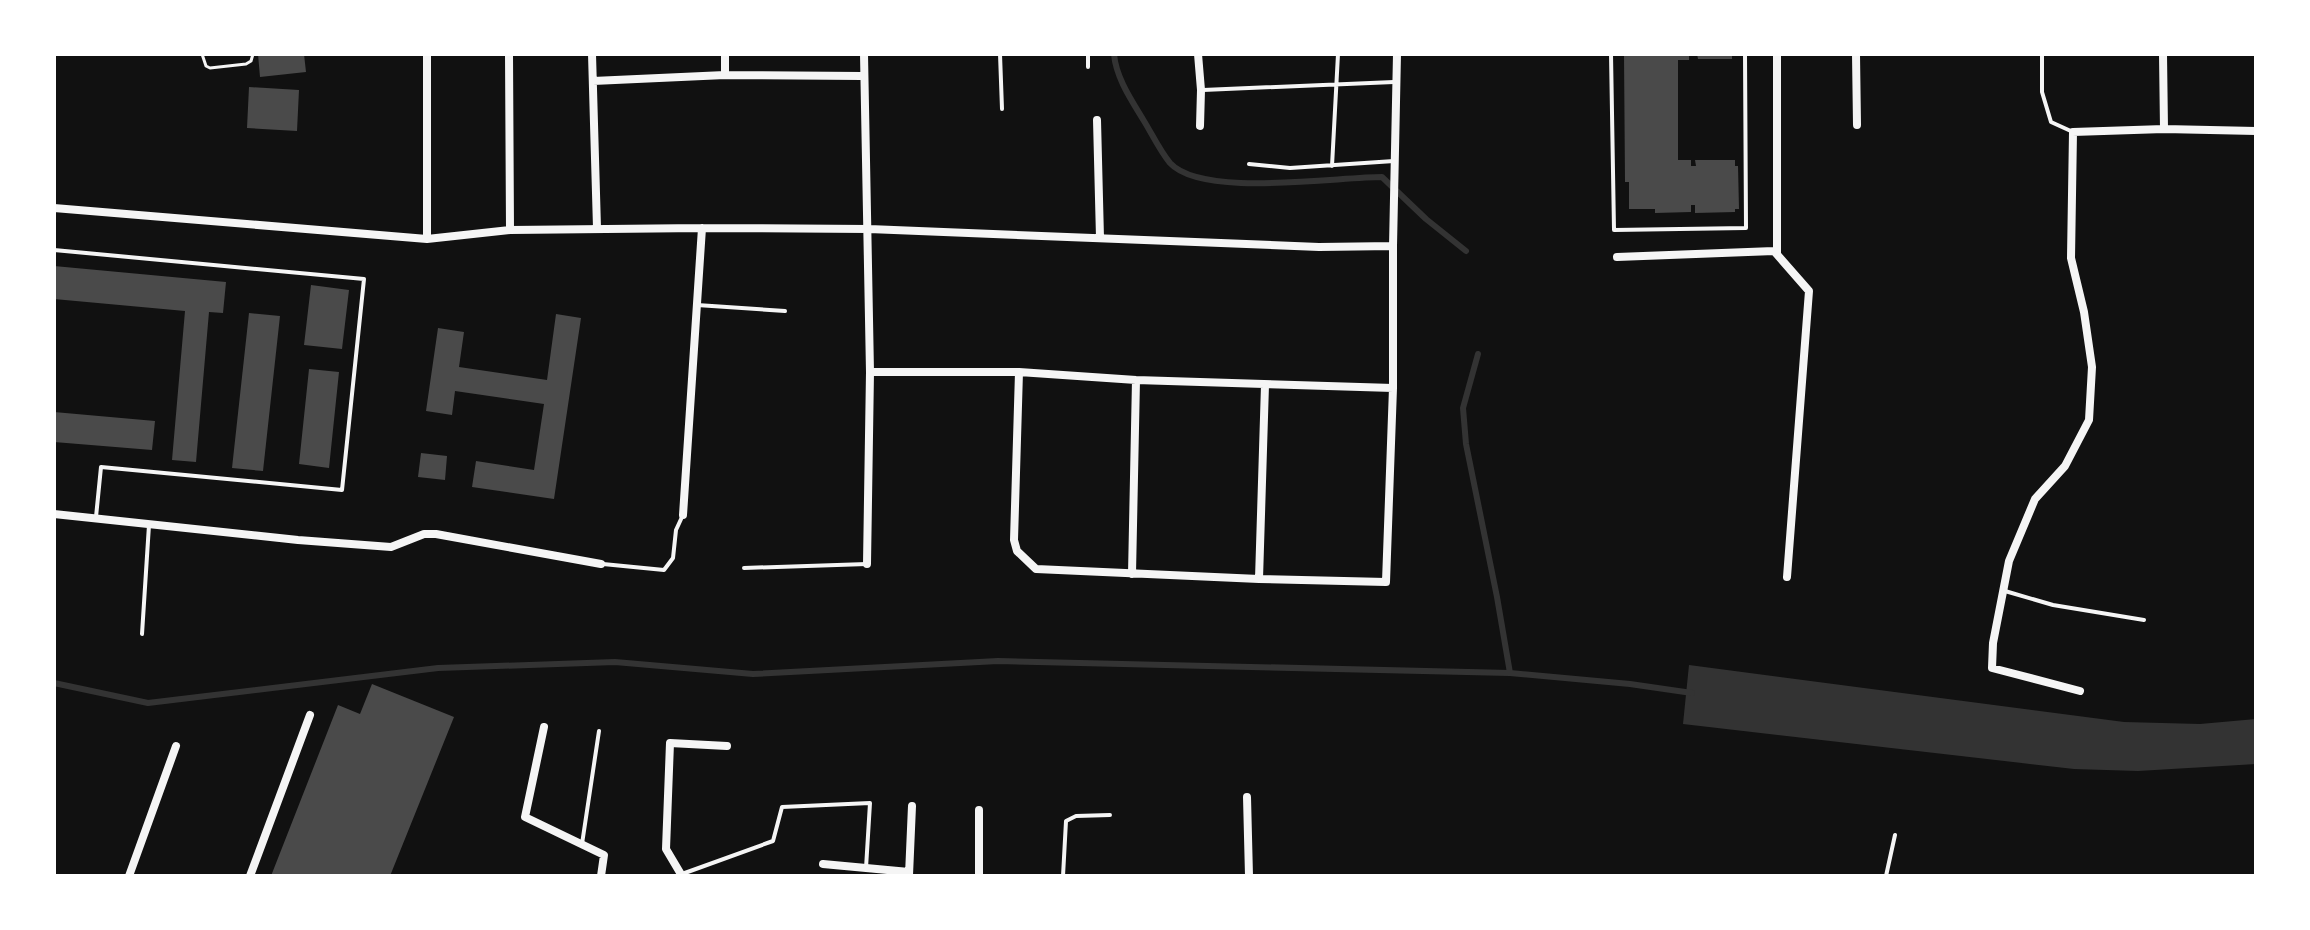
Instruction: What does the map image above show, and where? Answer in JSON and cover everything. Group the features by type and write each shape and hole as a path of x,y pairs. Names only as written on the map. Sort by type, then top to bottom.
{"street":[{"path":"427,54 427,239"},
{"path":"509,54 510,230"},
{"path":"592,54 597,228"},
{"path":"725,54 725,75"},
{"path":"864,54 862,76 869,229 870,372 867,564"},
{"path":"1198,54 1200,126"},
{"path":"1019,372 1014,540 1017,551 1036,569 1386,582 1393,388 1397,54"},
{"path":"1777,54 1777,254"},
{"path":"1856,54 1857,125"},
{"path":"2163,54 2164,129"},
{"path":"593,81 725,75 862,76"},
{"path":"1097,120 1100,238"},
{"path":"2080,691 1992,668 1993,643 2009,561 2035,499 2065,466 2089,420 2092,367 2084,312 2071,258 2073,132 2164,129 2256,131"},
{"path":"54,208 427,239 510,230 597,228 869,229 1319,247 1393,246"},
{"path":"683,515 702,228"},
{"path":"1617,257 1774,251 1809,291 1787,577"},
{"path":"870,372 1019,372 1136,380 1393,388"},
{"path":"1132,574 1136,380"},
{"path":"1259,579 1265,385"},
{"path":"54,514 391,547 424,534 436,534 601,564"},
{"path":"250,876 310,715"},
{"path":"544,727 525,817 604,855 601,876"},
{"path":"682,875 666,849 670,743 727,746"},
{"path":"129,876 176,746"},
{"path":"1247,797 1249,876"},
{"path":"823,864 909,874 912,806"},
{"path":"979,810 979,876"}],"lane":[{"path":"1000,54 1002,109"},
{"path":"1088,54 1088,67"},
{"path":"1332,166 1338,54"},
{"path":"1611,54 1614,230 1746,228 1745,54"},
{"path":"2042,54 2042,92 2051,122 2073,132"},
{"path":"1201,90 1396,82"},
{"path":"1249,164 1290,168 1394,161"},
{"path":"54,250 364,279 342,490 101,467 96,519"},
{"path":"697,305 785,311"},
{"path":"601,564 664,570 673,558 676,530 683,515"},
{"path":"142,634 149,525"},
{"path":"744,568 867,564"},
{"path":"2003,591 2053,605 2144,620"},
{"path":"582,844 599,731"},
{"path":"682,875 773,841 782,807 870,803 866,868"},
{"path":"1063,876 1063,825 1066,821 1076,816 1110,815"},
{"path":"1886,876 1895,835"}],"path":[{"path":"202,54 206,66 210,68 246,64 253,54"}],"shaded area":[{"path":"1689,665 2124,722 2200,724 2256,719 2256,764 2138,771 2074,769 1683,724"}],"building":[{"path":"258,54 304,54 306,72 260,77"},
{"path":"1624,54 1689,54 1689,60 1678,60 1678,160 1691,160 1691,166 1696,166 1695,160 1735,160 1735,166 1738,166 1739,209 1735,212 1695,213 1695,205 1691,205 1691,212 1655,213 1655,209 1629,209 1629,182 1625,182"},
{"path":"1697,54 1732,54 1732,59 1698,59"},
{"path":"249,87 299,90 297,131 247,128"},
{"path":"54,266 226,282 223,313 209,312 196,462 172,460 185,311 54,299"},
{"path":"311,285 349,290 342,349 304,345"},
{"path":"249,313 280,316 263,471 232,468"},
{"path":"556,314 581,318 554,499 472,487 476,461 534,470 544,404 455,391 452,415 426,411 438,328 464,332 459,367 547,380"},
{"path":"309,369 339,372 329,468 299,464"},
{"path":"54,412 155,421 152,450 54,442"},
{"path":"421,453 447,456 445,480 418,477"},
{"path":"372,684 454,717 390,876 271,876 338,705 360,714"}],"waterway":[{"path":"1114,54 1125,89 1159,148 1170,163 1186,174 1239,183 1382,177 1426,219 1466,251"},
{"path":"1478,354 1463,408 1466,444 1510,673"},
{"path":"54,683 148,703 438,668 615,662 753,674 998,661 1510,673 1692,693"}]}
